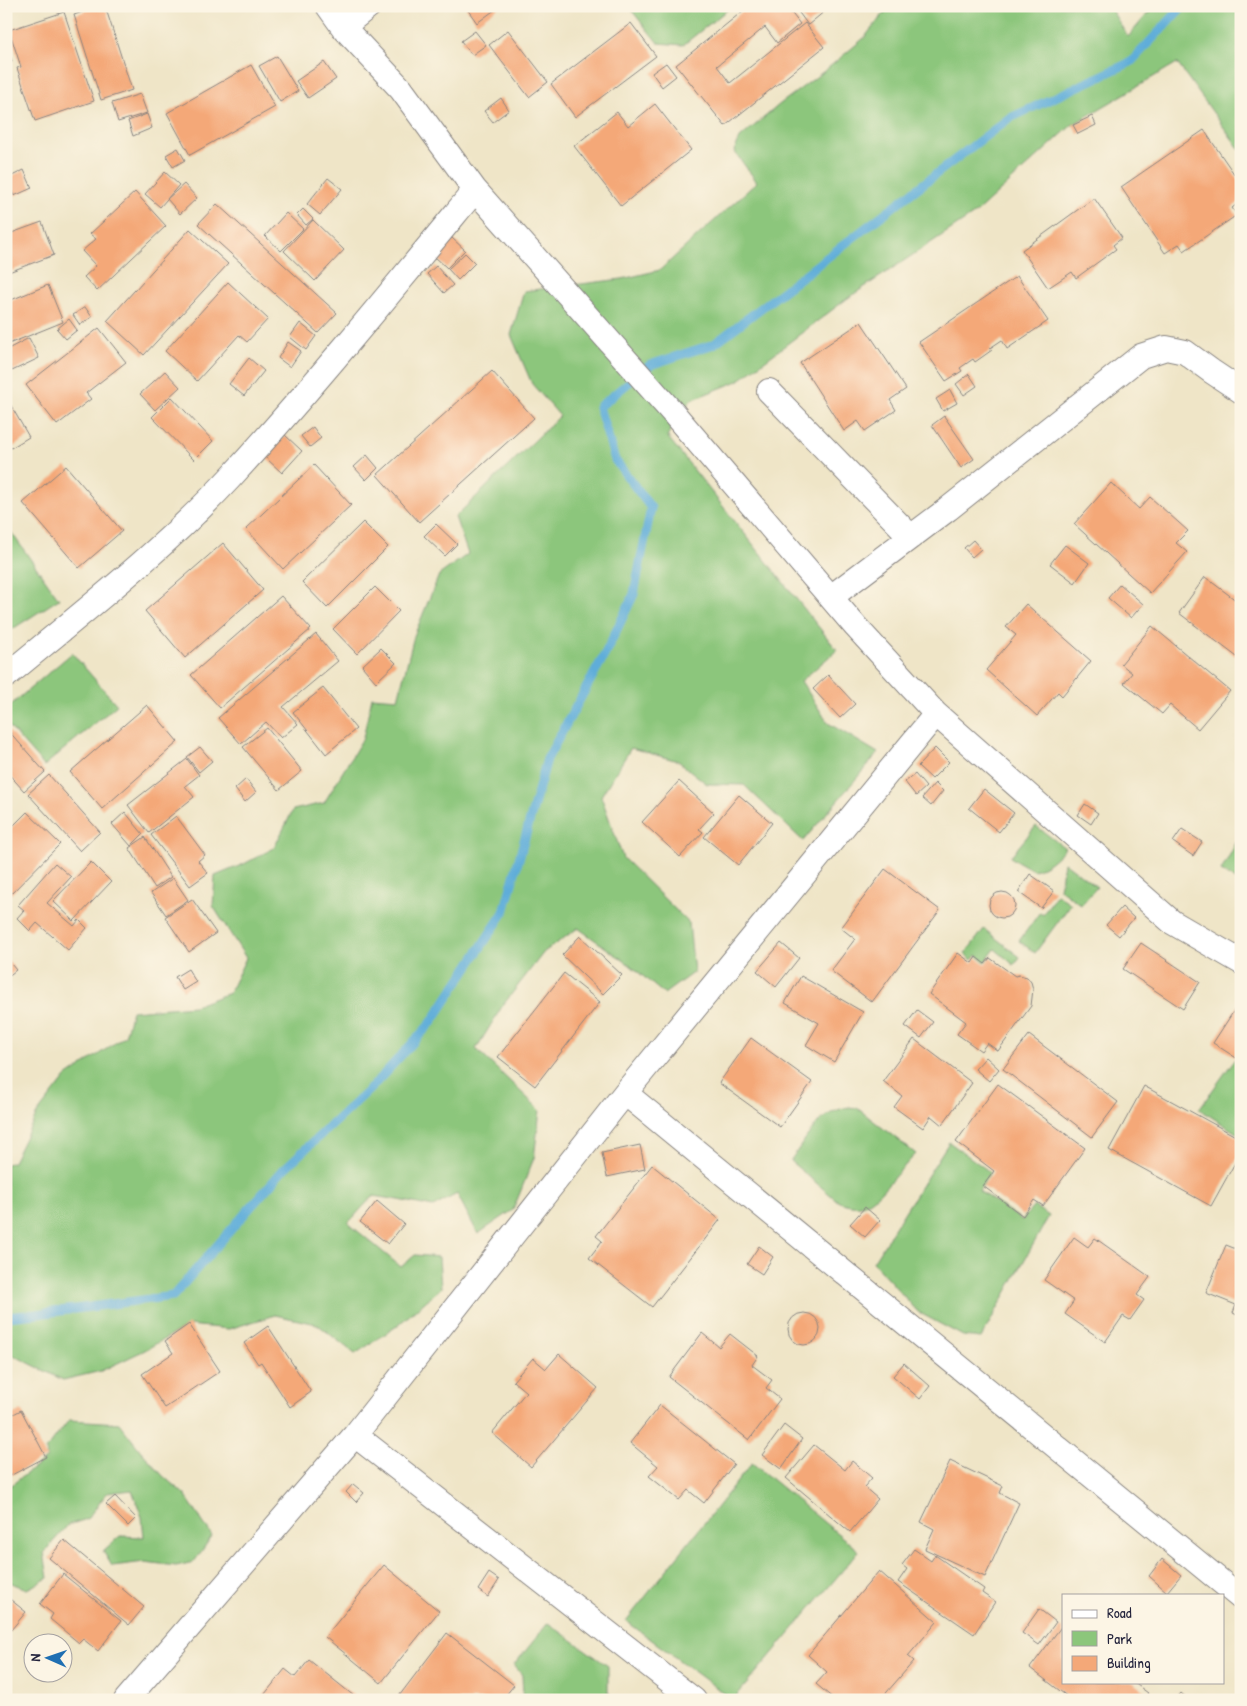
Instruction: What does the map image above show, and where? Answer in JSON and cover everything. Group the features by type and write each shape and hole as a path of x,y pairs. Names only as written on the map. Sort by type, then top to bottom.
{"street":[{"path":"328,6 343,27 400,89 475,190 674,414 856,627 936,714 1172,922 1241,962"},
{"path":"343,27 369,6"},
{"path":"6,676 140,565 229,479 318,378 475,190"},
{"path":"831,597 911,537 1141,356 1166,348 1185,352 1211,372 1241,391"},
{"path":"769,391 911,537"},
{"path":"126,1700 355,1434 625,1093 936,714"},
{"path":"625,1093 1241,1598"},
{"path":"355,1434 668,1692 694,1700"}],"green space":[{"path":"628,6 732,6 683,45 658,43"},
{"path":"890,6 1109,6 1128,37 1154,6 1241,6 1241,151 1177,63 1072,125 977,212 848,298 738,381 691,400 667,436 837,650 801,681 828,723 878,753 803,841 744,785 707,784 678,761 631,748 601,796 623,858 689,923 694,972 664,994 630,965 578,928 544,952 503,1005 476,1049 540,1110 534,1158 513,1210 478,1234 457,1194 433,1207 373,1196 348,1223 401,1267 415,1255 439,1257 441,1288 397,1326 355,1354 317,1324 275,1315 229,1329 189,1325 145,1350 101,1371 63,1380 15,1356 6,1354 6,1164 13,1162 37,1114 66,1077 125,1036 132,1011 194,1006 229,993 246,958 213,906 215,876 244,864 274,848 293,810 324,803 363,738 372,697 398,699 414,636 439,575 468,554 455,517 560,416 532,384 511,335 524,291 622,279 660,270 757,182 734,151 740,138 864,38"},
{"path":"6,525 59,599 11,630 6,621"},
{"path":"72,653 117,705 44,766 6,723 6,709"},
{"path":"1036,826 1065,848 1050,862 1033,870 1010,857"},
{"path":"1241,834 1241,883 1221,871"},
{"path":"1064,862 1097,887 1081,905 1060,889"},
{"path":"1057,894 1071,904 1035,953 1019,941 1040,912 1043,914"},
{"path":"984,929 1020,957 1014,965 995,949 985,962 977,955 972,960 965,954"},
{"path":"1235,1059 1241,1062 1241,1136 1199,1109"},
{"path":"849,1107 857,1108 916,1154 873,1199 862,1205 848,1205 839,1202 790,1161 821,1120 829,1114"},
{"path":"949,1142 990,1172 979,1191 1022,1220 1034,1206 1049,1216 981,1338 963,1336 918,1312 873,1262"},
{"path":"69,1420 119,1423 163,1476 185,1495 212,1536 194,1562 176,1566 145,1562 112,1566 103,1551 120,1536 144,1537 142,1517 132,1490 107,1493 87,1519 68,1525 44,1552 48,1578 27,1589 6,1581 6,1489 47,1458 46,1450"},
{"path":"752,1463 859,1551 733,1700 626,1621"},
{"path":"548,1623 608,1666 608,1692 615,1700 518,1700 523,1694 522,1675 514,1665"}],"building":[{"path":"99,6 105,6 132,90 101,100 74,15"},
{"path":"465,6 500,6 477,23"},
{"path":"749,6 786,6 800,24 777,43 765,27 717,66 730,83 805,23 824,47 725,126 676,65"},
{"path":"794,6 831,6 808,25"},
{"path":"64,12 94,101 35,121 17,68 21,67 9,30"},
{"path":"631,23 656,56 575,117 551,84"},
{"path":"508,30 548,82 529,97 489,45"},
{"path":"475,31 486,45 472,55 461,41"},
{"path":"6,45 12,61 6,63"},
{"path":"277,56 298,91 280,102 259,66"},
{"path":"324,62 336,79 308,98 296,81"},
{"path":"666,63 676,76 662,87 652,73"},
{"path":"251,65 275,107 190,155 167,113"},
{"path":"140,94 147,113 118,122 112,103"},
{"path":"501,98 509,110 493,122 484,111"},
{"path":"655,104 691,150 621,206 574,146 617,112 628,126"},
{"path":"147,114 152,128 133,136 128,121"},
{"path":"1092,116 1096,125 1078,134 1073,125"},
{"path":"1204,130 1241,184 1241,201 1232,208 1237,215 1184,251 1179,244 1165,253 1121,187"},
{"path":"178,148 185,160 173,167 166,155"},
{"path":"24,170 32,188 14,196 6,179"},
{"path":"165,172 179,185 160,207 145,194"},
{"path":"328,178 342,189 320,215 307,204"},
{"path":"184,184 197,198 180,214 167,199"},
{"path":"135,192 166,226 97,291 84,277 96,266 82,251 96,239 90,234"},
{"path":"1094,198 1122,238 1113,245 1116,249 1076,278 1072,272 1048,288 1022,250"},
{"path":"217,204 337,313 318,333 198,224"},
{"path":"303,209 313,219 306,225 297,215"},
{"path":"286,213 303,229 281,251 265,236"},
{"path":"313,220 344,250 315,281 284,251"},
{"path":"42,222 54,255 6,273 6,235"},
{"path":"190,229 228,264 144,355 107,321"},
{"path":"452,238 465,250 447,268 434,256"},
{"path":"465,253 475,263 458,280 448,269"},
{"path":"436,266 453,285 444,293 427,274"},
{"path":"1017,276 1048,321 1007,349 1002,340 975,362 973,359 960,368 962,371 946,381 919,342"},
{"path":"228,282 268,319 247,342 239,335 197,381 165,351"},
{"path":"48,285 63,322 6,345 6,302"},
{"path":"85,307 92,317 80,325 73,315"},
{"path":"69,319 77,330 66,339 57,329"},
{"path":"861,322 906,389 890,400 896,410 865,431 858,421 844,431 800,363"},
{"path":"300,323 316,336 306,350 290,337"},
{"path":"99,328 126,362 86,393 91,399 57,425 26,385"},
{"path":"29,338 39,358 12,371 6,358 6,350"},
{"path":"288,342 301,351 290,367 278,358"},
{"path":"249,358 264,371 244,396 229,384"},
{"path":"165,371 180,387 155,410 140,394"},
{"path":"492,371 534,418 419,522 377,475"},
{"path":"969,374 977,386 964,395 956,384"},
{"path":"950,390 957,403 943,411 936,399"},
{"path":"6,397 29,437 6,451"},
{"path":"172,397 213,441 194,460 152,417"},
{"path":"944,416 974,459 961,468 932,425"},
{"path":"313,427 321,438 310,447 301,436"},
{"path":"285,435 302,451 282,473 265,457"},
{"path":"367,455 378,468 366,480 354,467"},
{"path":"314,465 351,505 283,569 246,529"},
{"path":"66,466 122,531 79,568 23,503"},
{"path":"1111,483 1139,509 1150,497 1188,531 1176,543 1187,552 1150,593 1074,524"},
{"path":"363,522 388,547 327,608 302,582"},
{"path":"436,524 457,544 445,556 424,536"},
{"path":"973,540 981,549 972,557 964,548"},
{"path":"223,543 263,590 185,658 145,611"},
{"path":"1065,545 1089,563 1075,583 1050,564"},
{"path":"1205,577 1241,604 1241,660 1179,613"},
{"path":"1120,584 1143,604 1131,618 1108,598"},
{"path":"375,587 399,611 357,654 333,629"},
{"path":"281,596 311,629 220,708 191,675"},
{"path":"1026,604 1091,661 1062,696 1058,692 1037,716 986,670 1016,635 1006,627"},
{"path":"1152,626 1230,691 1198,729 1170,705 1162,714 1124,683 1132,673 1121,664"},
{"path":"316,634 338,661 283,707 298,724 281,738 266,722 241,744 218,718"},
{"path":"381,648 396,663 376,682 362,666"},
{"path":"828,675 855,704 840,718 813,689"},
{"path":"323,688 356,729 326,754 293,712"},
{"path":"147,705 178,742 102,809 70,772"},
{"path":"6,728 45,772 24,791 6,771"},
{"path":"267,728 302,771 279,790 243,747"},
{"path":"200,747 212,761 199,772 187,757"},
{"path":"935,748 949,762 932,779 918,766"},
{"path":"187,759 199,775 185,786 194,797 149,833 128,805"},
{"path":"915,774 926,787 916,796 905,782"},
{"path":"49,775 100,832 80,851 28,794"},
{"path":"246,779 256,792 245,802 235,789"},
{"path":"679,781 714,813 699,829 703,832 680,857 642,822"},
{"path":"935,783 943,791 931,806 922,798"},
{"path":"984,789 1014,813 999,832 969,808"},
{"path":"739,795 772,823 738,865 704,837"},
{"path":"1085,804 1098,813 1091,824 1078,815"},
{"path":"27,812 60,844 6,899 6,833"},
{"path":"125,812 143,834 131,846 112,824"},
{"path":"176,816 205,855 198,861 208,873 190,886 151,835"},
{"path":"1182,829 1202,842 1193,856 1173,842"},
{"path":"145,837 171,877 155,888 129,848"},
{"path":"91,862 111,882 74,921 53,901"},
{"path":"55,863 71,877 47,903 74,926 79,920 87,928 68,950 37,923 30,931 17,918 24,910 18,905"},
{"path":"885,869 940,910 872,1002 831,971 855,939 841,928"},
{"path":"1030,874 1054,891 1041,908 1018,892"},
{"path":"173,878 188,900 166,915 151,893"},
{"path":"1002,892 1011,896 1015,905 1011,914 1002,918 993,914 989,905 993,896"},
{"path":"192,899 216,933 189,952 165,917"},
{"path":"1122,907 1134,918 1119,936 1106,925"},
{"path":"580,936 622,975 603,994 562,955"},
{"path":"781,943 799,958 776,987 757,971"},
{"path":"1141,943 1200,982 1183,1009 1123,969"},
{"path":"958,953 972,963 976,957 985,964 990,958 1015,976 1027,977 1031,982 1033,989 1031,1006 998,1051 987,1043 981,1051 957,1034 966,1022 929,994"},
{"path":"6,958 16,970 6,978"},
{"path":"188,969 196,982 183,990 175,977"},
{"path":"564,973 600,1002 535,1086 498,1057"},
{"path":"801,976 863,1012 834,1062 806,1045 819,1023 785,1003"},
{"path":"1237,1006 1241,1008 1241,1061 1213,1043"},
{"path":"917,1010 933,1022 921,1038 905,1026"},
{"path":"1029,1035 1118,1102 1092,1137 1003,1069"},
{"path":"751,1038 812,1082 780,1127 719,1083"},
{"path":"914,1039 972,1083 942,1125 931,1116 923,1128 894,1107 902,1096 883,1081"},
{"path":"986,1057 999,1069 989,1081 975,1069"},
{"path":"998,1084 1085,1148 1043,1206 1034,1200 1023,1216 983,1186 994,1171 956,1142"},
{"path":"1144,1086 1241,1139 1241,1152 1211,1206 1109,1150"},
{"path":"640,1145 645,1169 607,1177 602,1153"},
{"path":"652,1165 720,1220 652,1307 589,1258 602,1241 596,1236"},
{"path":"377,1201 404,1224 388,1244 360,1222"},
{"path":"865,1207 880,1220 865,1237 850,1224"},
{"path":"1074,1237 1088,1247 1095,1238 1150,1277 1137,1295 1144,1300 1130,1320 1123,1316 1105,1342 1065,1314 1074,1301 1044,1280"},
{"path":"1226,1245 1241,1251 1241,1317 1233,1313 1236,1305 1206,1293"},
{"path":"759,1246 773,1257 762,1274 747,1264"},
{"path":"804,1313 810,1314 815,1318 819,1323 819,1335 815,1340 810,1344 804,1345 798,1344 793,1340 789,1335 788,1329 789,1323 793,1318 798,1314"},
{"path":"189,1324 220,1371 165,1408 142,1374 173,1353 165,1341"},
{"path":"268,1326 311,1392 290,1407 261,1362 258,1364 244,1343"},
{"path":"702,1333 719,1347 730,1334 758,1356 752,1365 772,1380 766,1388 780,1399 749,1440 669,1377"},
{"path":"559,1354 598,1388 531,1467 492,1433 526,1392 513,1381 533,1358 546,1369"},
{"path":"904,1363 930,1386 920,1399 893,1376"},
{"path":"660,1405 734,1464 704,1503 688,1490 679,1500 649,1476 658,1466 630,1443"},
{"path":"21,1410 46,1457 6,1478 6,1418"},
{"path":"784,1425 802,1439 781,1469 762,1455"},
{"path":"814,1445 845,1470 852,1461 872,1478 864,1487 878,1499 850,1532 786,1478"},
{"path":"950,1461 1003,1486 1000,1493 1019,1503 985,1577 925,1549 934,1529 921,1522"},
{"path":"353,1484 364,1493 356,1502 346,1492"},
{"path":"115,1496 136,1518 128,1526 106,1504"},
{"path":"64,1540 144,1607 129,1625 49,1558"},
{"path":"914,1549 931,1561 935,1555 984,1589 982,1593 995,1602 974,1634 898,1582 907,1569 902,1565"},
{"path":"1162,1559 1181,1575 1167,1592 1149,1576"},
{"path":"384,1565 439,1611 381,1683 325,1637"},
{"path":"879,1571 937,1622 908,1656 914,1661 880,1700 835,1700 816,1684 827,1672 808,1655"},
{"path":"489,1573 499,1580 488,1597 478,1590"},
{"path":"63,1574 121,1621 98,1651 83,1639 79,1643 72,1637 72,1634 68,1634 50,1619 53,1614 40,1604"},
{"path":"6,1596 26,1612 6,1636"},
{"path":"1039,1609 1056,1622 1039,1645 1022,1633"},
{"path":"1061,1627 1062,1684 1136,1684 1148,1693 1143,1700 1072,1700 1030,1668"},
{"path":"447,1633 514,1685 502,1700 396,1700"},
{"path":"309,1660 359,1700 260,1700 285,1669 295,1677"},
{"path":"1181,1693 1189,1700 1175,1700"}],"waterway":[{"path":"6,1317 173,1296 284,1169 371,1088 431,1023 504,912 547,759 605,654 634,594 651,508 615,460 599,407 650,365 714,344 1008,119 1131,62 1183,6"}]}
